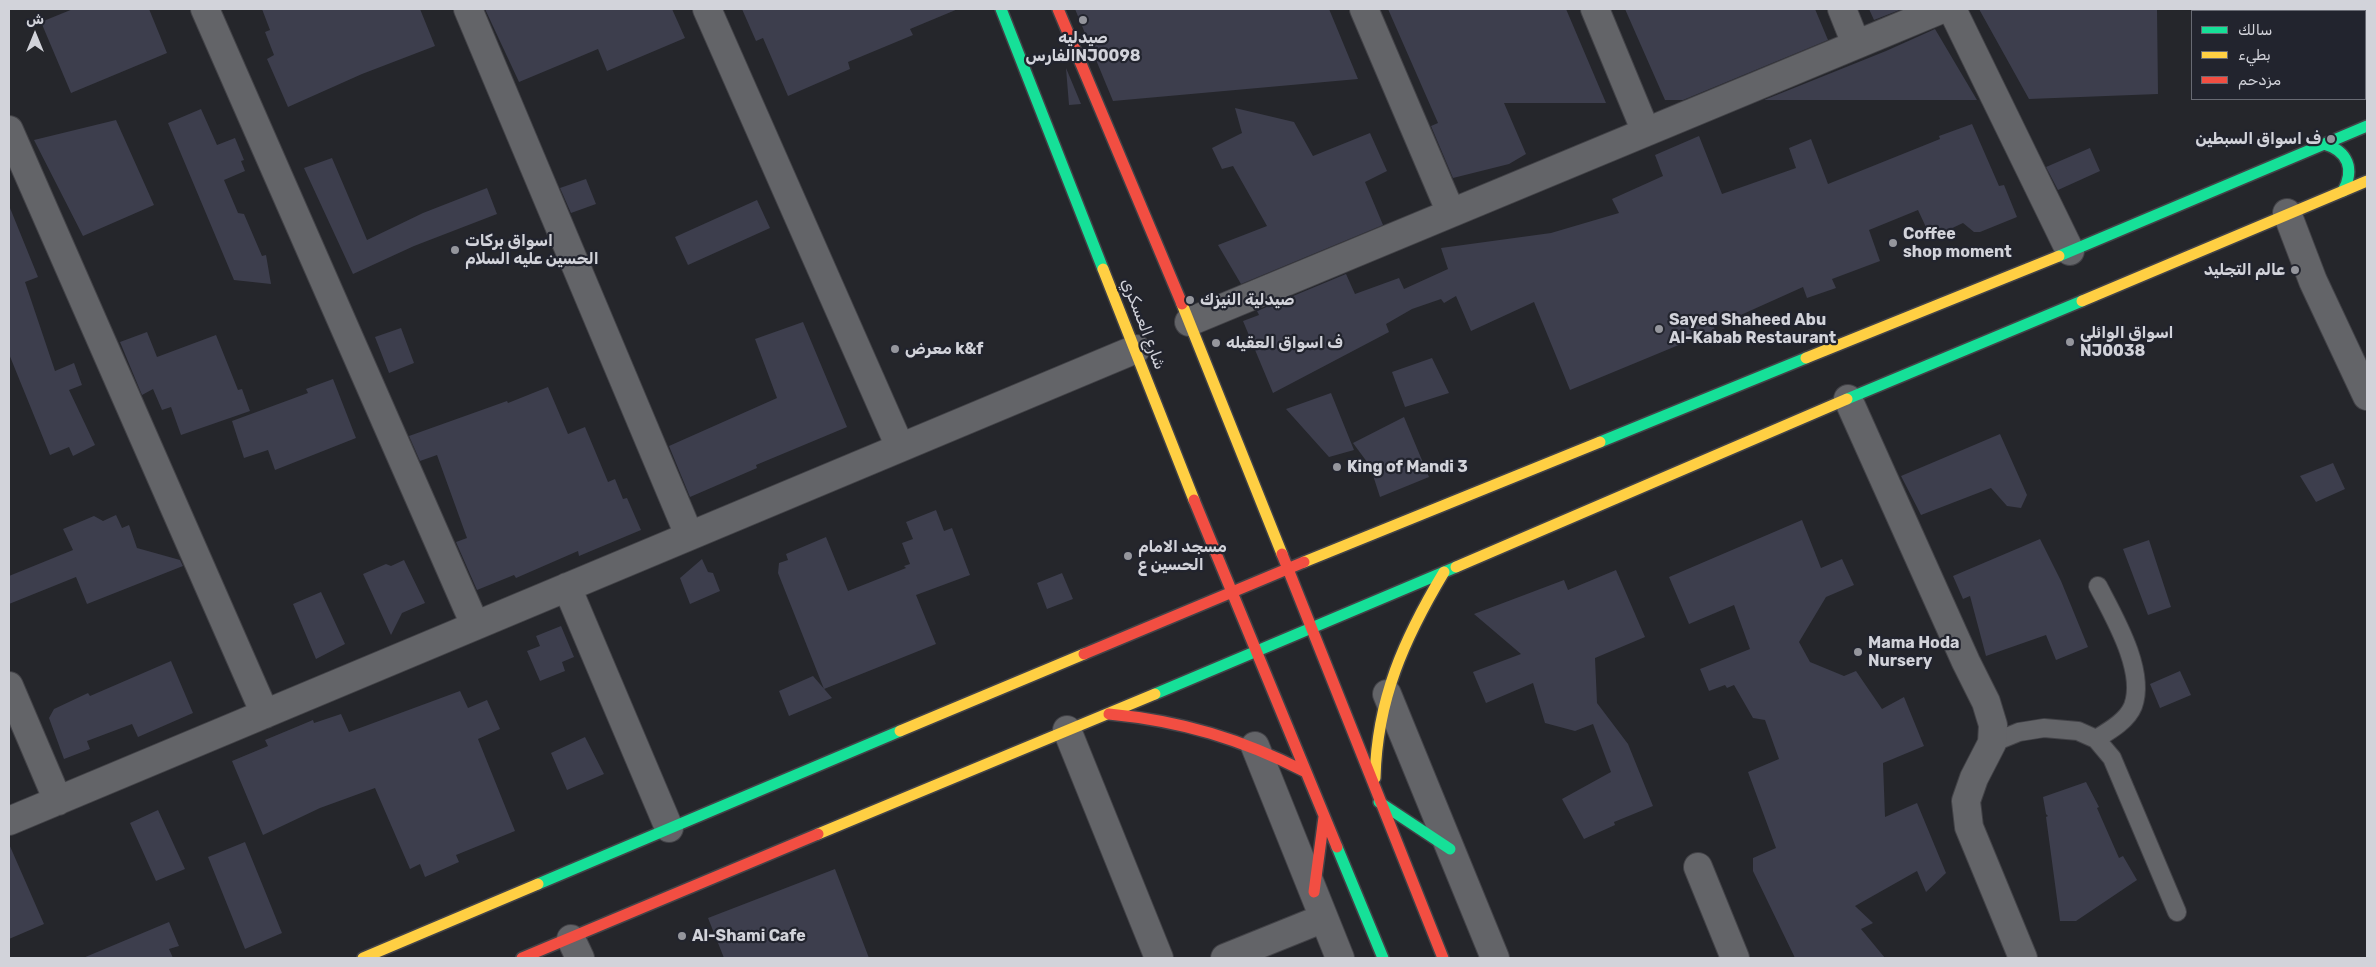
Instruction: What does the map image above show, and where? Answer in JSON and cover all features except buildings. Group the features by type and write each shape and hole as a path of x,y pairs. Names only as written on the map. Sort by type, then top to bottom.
{"main road":[{"name":"شارع العسكري","path":"1001,9 1230,592 1383,958"},
{"path":"1058,9 1190,322 1379,802 1443,958"},
{"path":"363,958 1287,568 2070,251 2367,126"},
{"path":"2324,144 2334,146 2350,161 2351,172 2343,191"},
{"path":"522,958 575,948 1105,713 1311,629 1848,399 2367,181"},
{"path":"1375,790 1374,753 1387,694 1406,640 1423,605 1444,572"},
{"path":"1105,713 1151,717 1196,726 1255,746 1306,772"},
{"path":"1379,802 1450,849"},
{"path":"1314,892 1324,815"}],"street":[{"path":"205,9 475,625"},
{"path":"468,9 690,535"},
{"path":"707,9 900,447"},
{"path":"1364,9 1451,213"},
{"path":"1595,9 1646,132"},
{"path":"1842,9 1856,44"},
{"path":"1190,322 1942,9"},
{"path":"1952,9 2070,251"},
{"path":"9,130 265,714"},
{"path":"2287,213 2314,281 2367,396"},
{"path":"9,822 1136,349"},
{"path":"1848,399 1966,662 1986,702 1993,725 1992,744 1974,778 1966,801 1969,827 2023,958"},
{"path":"567,587 669,828"},
{"path":"9,686 58,801"},
{"path":"1387,694 1495,958"},
{"path":"1067,730 1159,958"},
{"path":"1255,746 1340,958"},
{"path":"1698,867 1735,958"},
{"path":"1225,958 1324,918"}],"lane":[{"path":"2096,740 2118,724 2133,707 2136,686 2123,636 2098,586"},
{"path":"1992,744 2019,732 2044,728 2078,731 2096,740 2112,758 2178,912"}],"traffic: fast":[{"path":"1001,9 1103,269"},
{"path":"2059,256 2367,126"},
{"path":"2324,144 2339,151 2347,162 2349,168 2347,183 2343,191"},
{"path":"1847,399 2082,301"},
{"path":"1600,442 1806,358"},
{"path":"1155,694 1456,567"},
{"path":"538,884 900,731"},
{"path":"1379,802 1450,849"},
{"path":"1337,847 1383,958"}],"traffic: slow":[{"path":"2082,301 2367,181"},
{"path":"1806,358 2059,256"},
{"path":"1103,269 1194,500"},
{"path":"1182,304 1282,554"},
{"path":"1456,567 1847,399"},
{"path":"1304,562 1600,442"},
{"path":"1375,778 1381,722 1395,670 1417,621 1444,572"},
{"path":"900,731 1084,654"},
{"path":"818,834 1155,694"},
{"path":"363,958 538,884"}],"traffic: jam":[{"path":"1058,9 1182,304"},
{"path":"1194,500 1337,847"},
{"path":"1282,554 1443,958"},
{"path":"1084,654 1304,562"},
{"path":"1109,714 1161,721 1210,733 1258,750 1306,772"},
{"path":"1314,892 1324,817"},
{"path":"522,958 818,834"}],"place":[{"name":"صيدليه الفارسNJ0098","path":"1083,20"},
{"name":"ف اسواق السبطين","path":"2331,139"},
{"name":"Coffee shop moment","path":"1893,243"},
{"name":"اسواق بركات الحسين عليه السلام","path":"455,250"},
{"name":"عالم التجليد","path":"2295,270"},
{"name":"صيدلية النيزك","path":"1190,300"},
{"name":"Sayed Shaheed Abu Al-Kabab Restaurant","path":"1659,329"},
{"name":"اسواق الوائلی NJ0038","path":"2070,342"},
{"name":"ف اسواق العقيله","path":"1216,343"},
{"name":"معرض k&f","path":"895,349"},
{"name":"King of Mandi 3","path":"1337,467"},
{"name":"مسجد الامام الحسين ع","path":"1128,556"},
{"name":"Mama Hoda Nursery","path":"1858,652"},
{"name":"Al-Shami Cafe","path":"682,936"}]}
